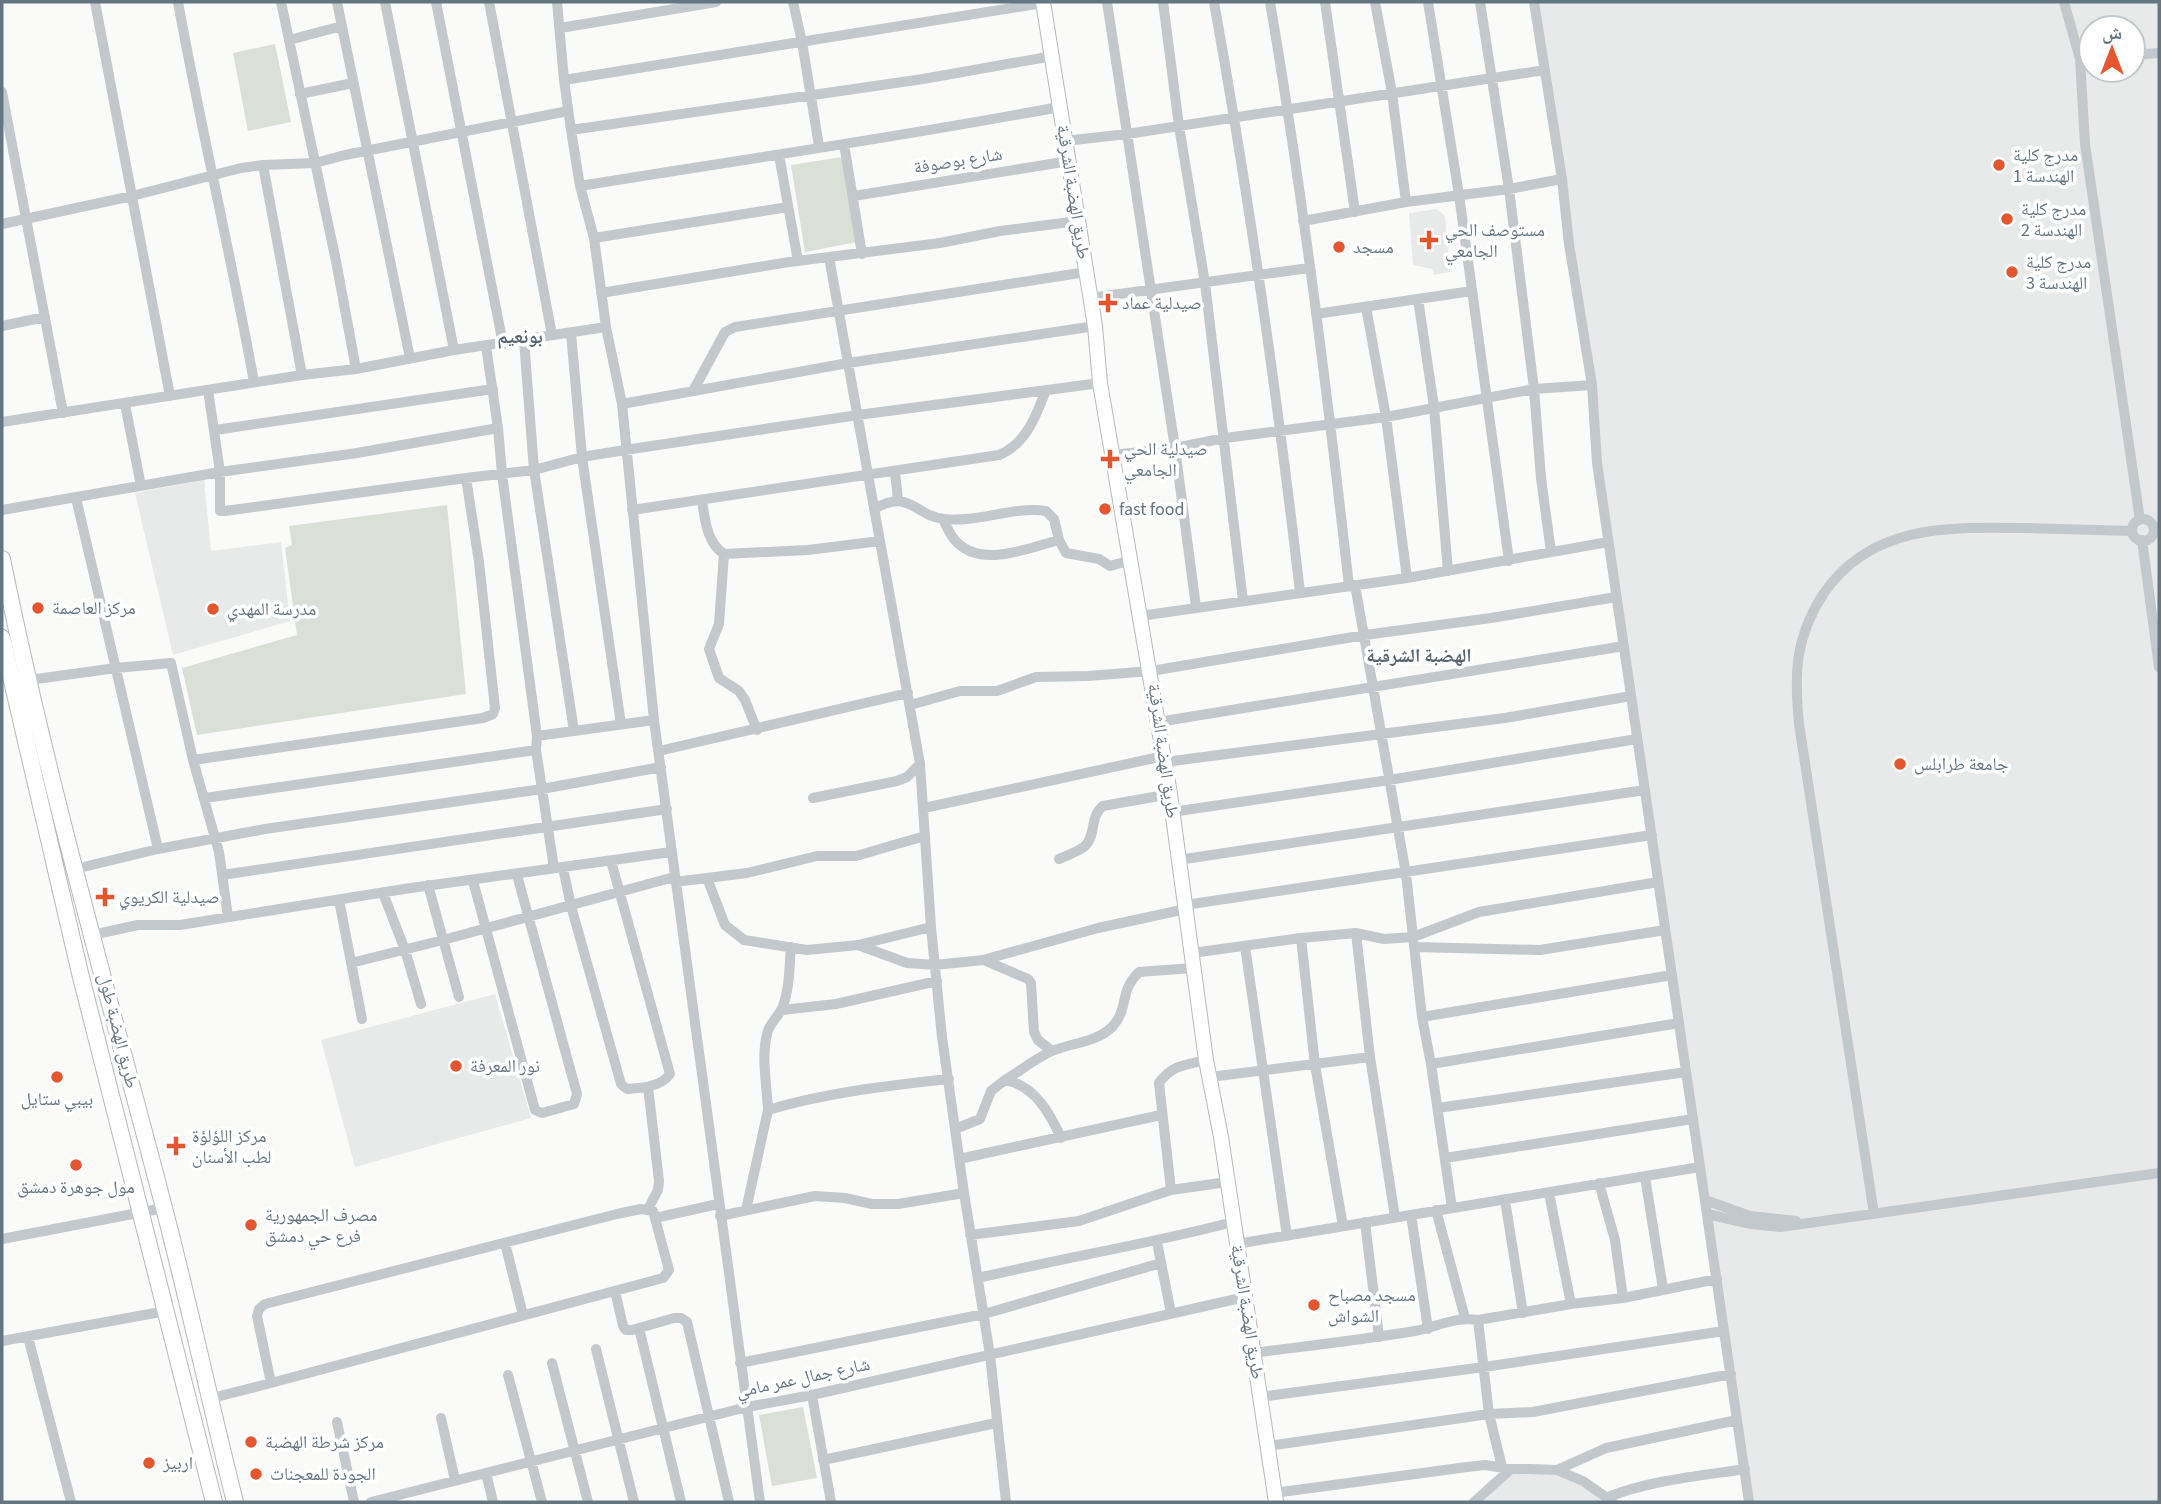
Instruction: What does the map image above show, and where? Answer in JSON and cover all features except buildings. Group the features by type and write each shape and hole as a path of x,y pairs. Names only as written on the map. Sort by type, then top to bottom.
{"highway":[{"name":"طريق الهضبة طول","path":"2,559 75,869 164,1208 208,1399 236,1502"},
{"name":"طريق الهضبة طول","path":"2,642 44,825 214,1502"}],"main road":[{"name":"طريق الهضبة الشرقية","path":"1043,2 1095,326 1100,383 1151,671 1206,1060 1275,1498"}],"street":[{"path":"95,2 170,396"},
{"path":"177,2 211,175 234,272 254,382"},
{"path":"281,2 356,369"},
{"path":"337,2 410,358"},
{"path":"385,2 454,350"},
{"path":"436,2 503,344"},
{"path":"489,2 552,335"},
{"path":"557,2 564,80 580,186 594,238 606,327 622,404 653,720 760,1502"},
{"path":"559,28 716,2"},
{"path":"793,2 819,146"},
{"path":"564,80 1043,2"},
{"path":"1107,2 1175,447 1196,607"},
{"path":"1163,2 1179,126 1205,283 1243,601"},
{"path":"1214,2 1282,431 1300,592"},
{"path":"1270,2 1288,110 1352,586 1365,635 1406,874 1422,1017 1452,1208"},
{"path":"1325,2 1355,212"},
{"path":"1375,2 1392,93 1406,202"},
{"path":"1428,2 1459,195 1509,561"},
{"path":"1480,2 1509,189 1551,552"},
{"path":"1534,2 1592,384 1597,463 1608,542 1749,1502"},
{"path":"2064,2 2077,37"},
{"path":"289,40 342,26"},
{"path":"571,130 811,96 1053,56"},
{"path":"1065,141 1127,134 1545,70"},
{"path":"300,94 353,83"},
{"path":"2085,84 2085,144 2140,520"},
{"path":"2,92 63,413"},
{"path":"580,186 779,155 819,146 949,128 1059,107"},
{"path":"2,224 132,196 211,175 264,165 315,163 568,111"},
{"path":"844,144 862,254"},
{"path":"779,155 798,261"},
{"name":"شارع بوصوفة","path":"854,196 1069,161"},
{"path":"264,165 302,375"},
{"path":"1303,221 1406,202 1509,189 1562,179"},
{"path":"594,238 788,207"},
{"path":"601,293 798,261 940,243 1010,229 1078,221"},
{"path":"829,257 920,764 935,965 959,1159 990,1355 1006,1502"},
{"path":"1090,298 1309,268"},
{"path":"693,391 720,341 730,329 1086,272"},
{"path":"1315,314 1472,291"},
{"path":"1418,299 1434,407 1448,571"},
{"path":"1366,307 1386,417 1407,578"},
{"path":"2,326 45,317"},
{"path":"622,404 848,363 1095,326"},
{"path":"2,422 254,382 356,369 454,350 606,327"},
{"path":"571,333 582,457 621,724"},
{"path":"524,340 534,470 574,732"},
{"path":"486,346 548,827 621,1084 627,1089 648,1087 667,1079 670,1074 611,861"},
{"path":"208,390 220,472 220,511 225,511 534,470 582,457 625,450 858,415 1100,383"},
{"path":"1114,455 1386,417 1534,389 1592,384"},
{"path":"215,430 493,389"},
{"path":"632,510 895,472 1009,451 1030,427 1046,390"},
{"path":"125,404 141,486"},
{"path":"2,510 498,428"},
{"path":"895,472 898,500"},
{"path":"193,760 483,718 493,714 495,708 480,575 466,478"},
{"path":"76,498 158,849"},
{"path":"874,509 883,503 898,500 943,519 1029,510 1046,511 1054,519 1063,550 1069,555 1099,559 1108,566 1130,559"},
{"path":"702,501 706,526 715,546 724,554 808,550 880,541"},
{"path":"943,519 954,540 970,552 985,555 1001,554 1059,540"},
{"path":"2140,520 2148,521 2156,530 2148,539 2142,540 2135,537 2132,531 2135,523 2140,520"},
{"path":"1874,1214 1799,724 1796,670 1804,628 1829,587 1852,561 1896,538 1939,529 2132,531"},
{"path":"2142,540 2159,667"},
{"path":"1140,616 1407,578 1608,542"},
{"path":"724,554 719,624 709,649 719,678 738,691 745,700 757,730"},
{"path":"911,705 960,691 997,691 1036,677 1151,671 1616,597"},
{"path":"1158,722 1623,646"},
{"path":"29,681 171,663 193,760 219,852 228,918"},
{"path":"659,751 908,693"},
{"path":"923,808 1164,759 1505,718 1631,696"},
{"path":"537,736 653,720"},
{"path":"1172,812 1390,780 1637,739"},
{"path":"205,798 536,750"},
{"path":"813,798 897,781 907,777 920,764"},
{"path":"75,869 214,838 542,789 661,767"},
{"path":"1178,860 1645,790"},
{"path":"1059,859 1083,848 1090,840 1095,814 1103,806 1170,794"},
{"path":"222,875 667,809"},
{"path":"858,945 907,963 935,965 983,960 1185,907 1651,835"},
{"path":"351,963 675,880 747,873 817,856 856,856 925,836"},
{"path":"92,935 138,925 180,925 428,885 671,852"},
{"path":"473,881 535,1110 542,1113 574,1104 577,1094 517,874"},
{"path":"707,878 725,925 744,940 807,950 858,945 931,928"},
{"path":"1413,942 1479,912 1658,881"},
{"path":"428,885 459,997"},
{"path":"383,893 405,950 421,1004"},
{"path":"339,900 362,1018"},
{"path":"955,1129 980,1119 991,1091 1005,1080 1052,1051 1092,1038 1112,1027 1119,1016 1128,984 1139,972 1193,961 1245,946 1300,937 1356,933 1413,942 1540,950 1665,930"},
{"path":"1356,933 1370,1057 1395,1217"},
{"path":"1300,937 1315,1065 1343,1226"},
{"path":"1245,946 1287,1236"},
{"path":"747,1210 768,1110 764,1049 766,1036 769,1025 782,1010 787,992 791,947"},
{"path":"983,960 1028,979 1031,983 1034,1032 1038,1040 1052,1051"},
{"path":"1422,1017 1672,975"},
{"path":"782,1010 836,1003 937,981"},
{"path":"1431,1064 1679,1023"},
{"path":"1210,1077 1370,1057"},
{"path":"1171,1190 1159,1083 1167,1071 1206,1060"},
{"path":"1438,1108 1686,1072"},
{"path":"768,1110 794,1102 870,1088 949,1079"},
{"path":"1005,1080 1015,1082 1042,1103 1060,1138"},
{"path":"208,1399 663,1278 669,1270 651,1213 659,1181 648,1087"},
{"path":"959,1159 1161,1115"},
{"path":"1445,1158 1693,1119"},
{"path":"1236,1244 1700,1167"},
{"path":"1707,1214 1751,1224 1782,1227 2159,1173"},
{"path":"1645,1177 1663,1289"},
{"path":"970,1235 1079,1221 1171,1190 1227,1182"},
{"path":"1599,1183 1615,1240 1623,1298"},
{"path":"1549,1192 1571,1304"},
{"path":"271,1382 257,1316 264,1304 617,1214 747,1210 815,1196 898,1204 964,1193"},
{"path":"1505,1199 1523,1313"},
{"path":"1705,1200 1750,1216 1813,1223"},
{"path":"2,1239 164,1208"},
{"path":"1436,1210 1465,1318"},
{"path":"1411,1215 1428,1329"},
{"path":"978,1278 1070,1256 1157,1242 1233,1222"},
{"path":"1366,1222 1379,1337"},
{"path":"1157,1242 1171,1314"},
{"path":"505,1243 523,1315"},
{"path":"740,1363 984,1314 1161,1263"},
{"path":"1253,1353 1379,1337 1428,1329 1465,1318 1478,1320 1623,1298 1717,1279"},
{"path":"615,1291 626,1330 674,1318 687,1322 729,1502"},
{"name":"شارع جمال عمر مامي","path":"371,1502 747,1407 812,1395 1245,1297"},
{"path":"2,1341 166,1311"},
{"path":"1478,1320 1489,1414 1507,1468"},
{"path":"639,1328 681,1502"},
{"path":"1260,1396 1484,1367 1724,1331"},
{"path":"28,1336 71,1502"},
{"path":"596,1349 634,1502"},
{"path":"552,1363 589,1502"},
{"path":"1268,1446 1489,1414 1533,1412 1731,1374"},
{"path":"508,1375 542,1502"},
{"path":"812,1395 831,1502"},
{"path":"441,1418 454,1480"},
{"path":"1557,1470 1606,1448 1737,1420"},
{"path":"337,1422 354,1502"},
{"path":"823,1460 996,1423"},
{"path":"1275,1498 1467,1466 1557,1470 1583,1481 1611,1500 1630,1489 1745,1469"},
{"path":"1474,1502 1507,1468"},
{"path":"486,1473 493,1502"}],"shaded area":[{"name":"جامعة طرابلس","path":"1534,2 2159,2 2159,1502 1749,1502 1597,463 1592,384"},
{"path":"275,44 291,122 248,131 233,53"},
{"path":"842,157 857,242 805,252 791,165"},
{"name":"مستوصف الحي الجامعي","path":"1437,209 1445,216 1450,272 1434,275 1432,269 1413,265 1409,213"},
{"path":"204,480 211,551 281,542 290,621 173,655 135,493"},
{"path":"447,505 466,694 197,735 182,668 297,635 285,548 292,545 289,526"},
{"path":"495,994 531,1118 355,1167 321,1040"},
{"path":"803,1407 817,1478 772,1486 759,1415"},
{"path":"1511,1469 1557,1470 1613,1502 1474,1502"}],"place":[{"name":"مدرج كلية الهندسة 1","path":"1999,165"},
{"name":"مدرج كلية الهندسة 2","path":"2007,219"},
{"name":"مستوصف الحي الجامعي","path":"1429,240"},
{"name":"مسجد","path":"1339,247"},
{"name":"مدرج كلية الهندسة 3","path":"2012,272"},
{"name":"صيدلية عماد","path":"1108,303"},
{"name":"صيدلية الحي الجامعي","path":"1110,459"},
{"name":"fast food","path":"1105,509"},
{"name":"مركز العاصمة","path":"38,608"},
{"name":"مدرسة المهدي","path":"213,609"},
{"name":"جامعة طرابلس","path":"1900,764"},
{"name":"صيدلية الكريوي","path":"105,897"},
{"name":"نور المعرفة","path":"456,1066"},
{"name":"بيبي ستايل","path":"57,1077"},
{"name":"مركز اللؤلؤة لطب الأسنان","path":"176,1146"},
{"name":"مول جوهرة دمشق","path":"76,1165"},
{"name":"مصرف الجمهورية فرع حي دمشق","path":"251,1225"},
{"name":"مسجد مصباح الشواش","path":"1314,1305"},
{"name":"مركز شرطة الهضبة","path":"251,1442"},
{"name":"اربيز","path":"149,1463"},
{"name":"الجودة للمعجنات","path":"256,1474"}],"district":[{"name":"بونعيم","path":"520,337"},
{"name":"الهضبة الشرقية","path":"1419,656"}]}
